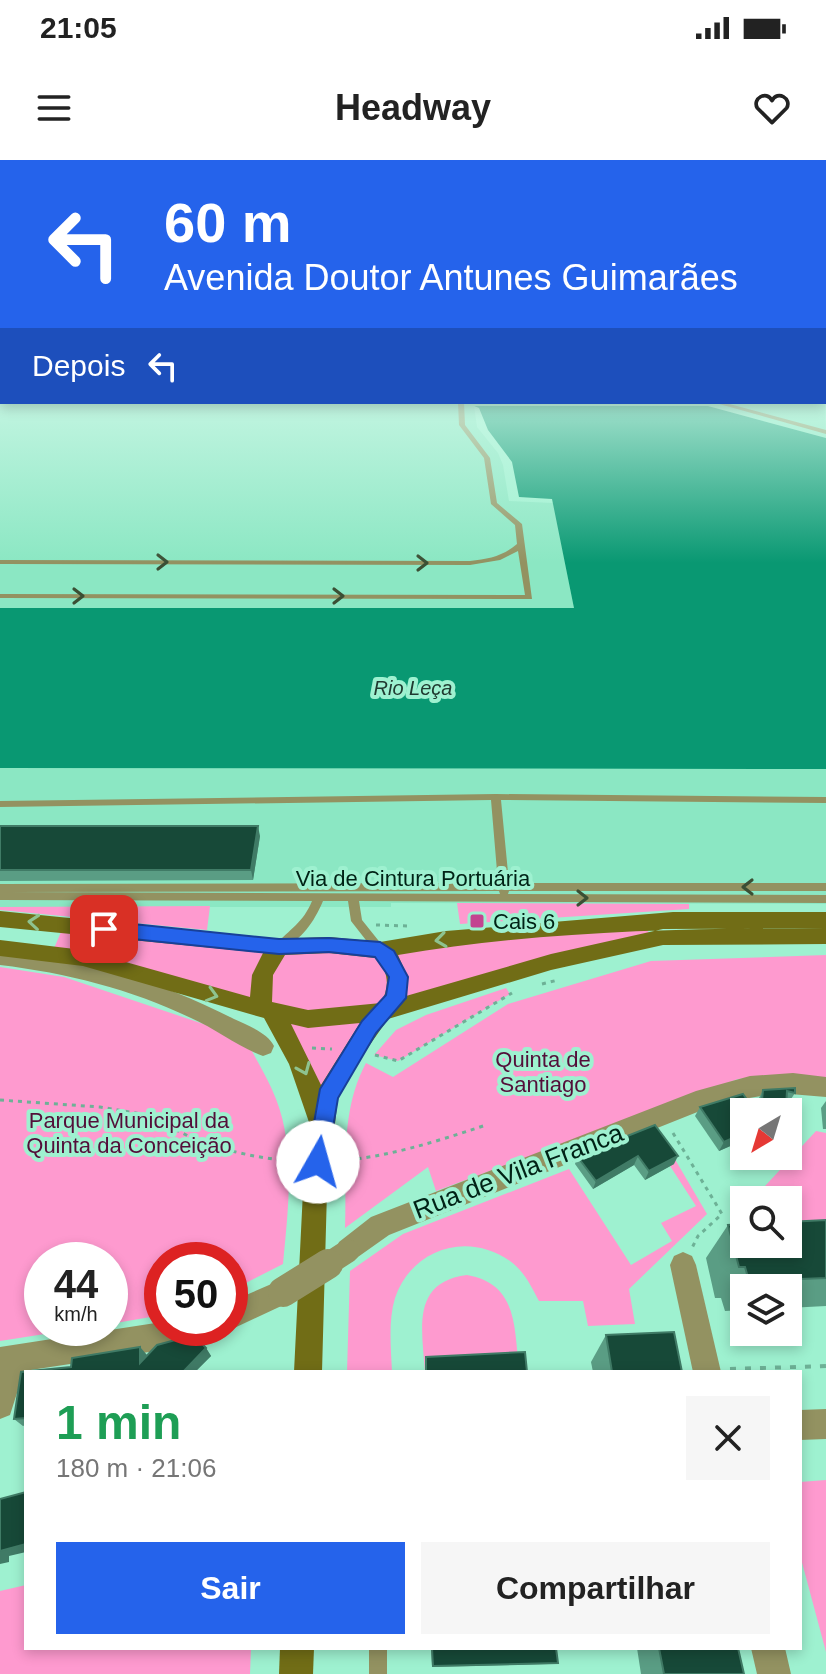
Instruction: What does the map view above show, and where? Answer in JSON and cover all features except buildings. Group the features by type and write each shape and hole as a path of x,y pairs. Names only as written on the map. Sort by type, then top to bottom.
{"main road":[{"path":"0,919 279,947 329,945 380,950 446,939 673,920 826,920"},
{"path":"0,948 83,958 308,1019 385,1011 551,962 663,937 826,936"},
{"path":"279,947 262,971 258,984 267,1010 295,1048 313,1092 321,1132"},
{"path":"308,1370 315,1191 327,1096 354,1049 396,998 398,977 395,966 380,950"},
{"path":"296,1674 297,1650"}],"street":[{"path":"0,957 34,959 108,976 231,1026 263,1046"},
{"name":"Rua de Vila Franca","path":"248,1308 283,1292 348,1251 380,1226 662,1115 750,1083 798,1082 826,1087"},
{"path":"683,1265 707,1370"},
{"path":"0,1405 6,1360 144,1339"},
{"path":"802,1425 826,1424"},
{"path":"768,1650 774,1674"}],"lane":[{"path":"0,596 529,597 515,519 494,504 487,458 462,422"},
{"path":"788,422 826,432"},
{"path":"0,562 470,563 494,561 511,554 521,544"},
{"path":"0,804 496,797 826,800"},
{"path":"496,797 504,892"},
{"name":"Via de Cintura Portuária","path":"0,896 353,897 826,887"},
{"name":"Via de Cintura Portuária","path":"0,888 504,892 826,899"},
{"path":"279,947 294,938 308,922 319,897"},
{"path":"353,897 357,921 380,950"},
{"path":"378,1650 378,1674"}],"path":[{"path":"539,985 569,977"},
{"path":"354,1049 398,1061 510,994 524,990"},
{"path":"0,1100 100,1107 147,1115 229,1154 267,1161 346,1163 385,1157 486,1125"},
{"path":"662,1115 722,1214 698,1236 683,1265"},
{"path":"731,1370 826,1366"}],"shaded area":[{"path":"0,422 476,422 503,465 509,501 553,503 574,608 0,608"},
{"path":"766,422 826,422 826,438"},
{"path":"0,768 826,769 826,904 391,903 391,907 0,907"}],"green space":[{"path":"457,903 689,904 689,909 460,924"},
{"path":"210,906 207,930 0,910 0,907"},
{"path":"642,922 653,939 388,1010 327,1097 272,1012 52,953 64,925 380,950"},
{"name":"Quinta de Santiago","path":"826,955 826,1080 769,1076 738,1079 436,1191 428,1167 345,1228 348,1122 357,1082 366,1063 393,1077 508,1004 651,961"},
{"name":"Parque Municipal da Quinta da Conceição","path":"0,967 64,977 245,1038 276,1099 286,1139 289,1180 283,1264 248,1282 248,1242 144,1242 144,1318 128,1321 128,1242 24,1242 24,1337 0,1341"},
{"path":"506,988 510,994 398,1061 374,1055 396,1030 426,1015"},
{"path":"816,1131 826,1133 826,1253 802,1254 802,1186 765,1186 780,1170 802,1170 802,1146"},
{"path":"659,1132 707,1214 629,1289 635,1324 588,1326 583,1301 539,1301 523,1274 510,1261 494,1252 460,1246 428,1256 403,1281 391,1316 392,1370 347,1370 350,1271 403,1234 569,1169 631,1265 672,1241 661,1223 696,1206 650,1135"},
{"path":"467,1275 484,1280 505,1298 514,1323 519,1369 425,1370 422,1340 424,1310 428,1297 436,1287 449,1279"},
{"path":"826,1480 826,1652 802,1562 802,1482"},
{"path":"24,1585 24,1650 251,1650 250,1674 0,1674 0,1591"}],"water":[{"name":"Rio Leça","path":"485,422 766,422 826,438 826,769 0,768 0,608 574,608 552,499 519,497 512,462"}],"place":[{"name":"Cais 6","path":"477,921"}],"route":[{"path":"104,929 279,947 329,945 380,950 388,956 398,977 396,998 369,1027 327,1096 318,1162"}]}
